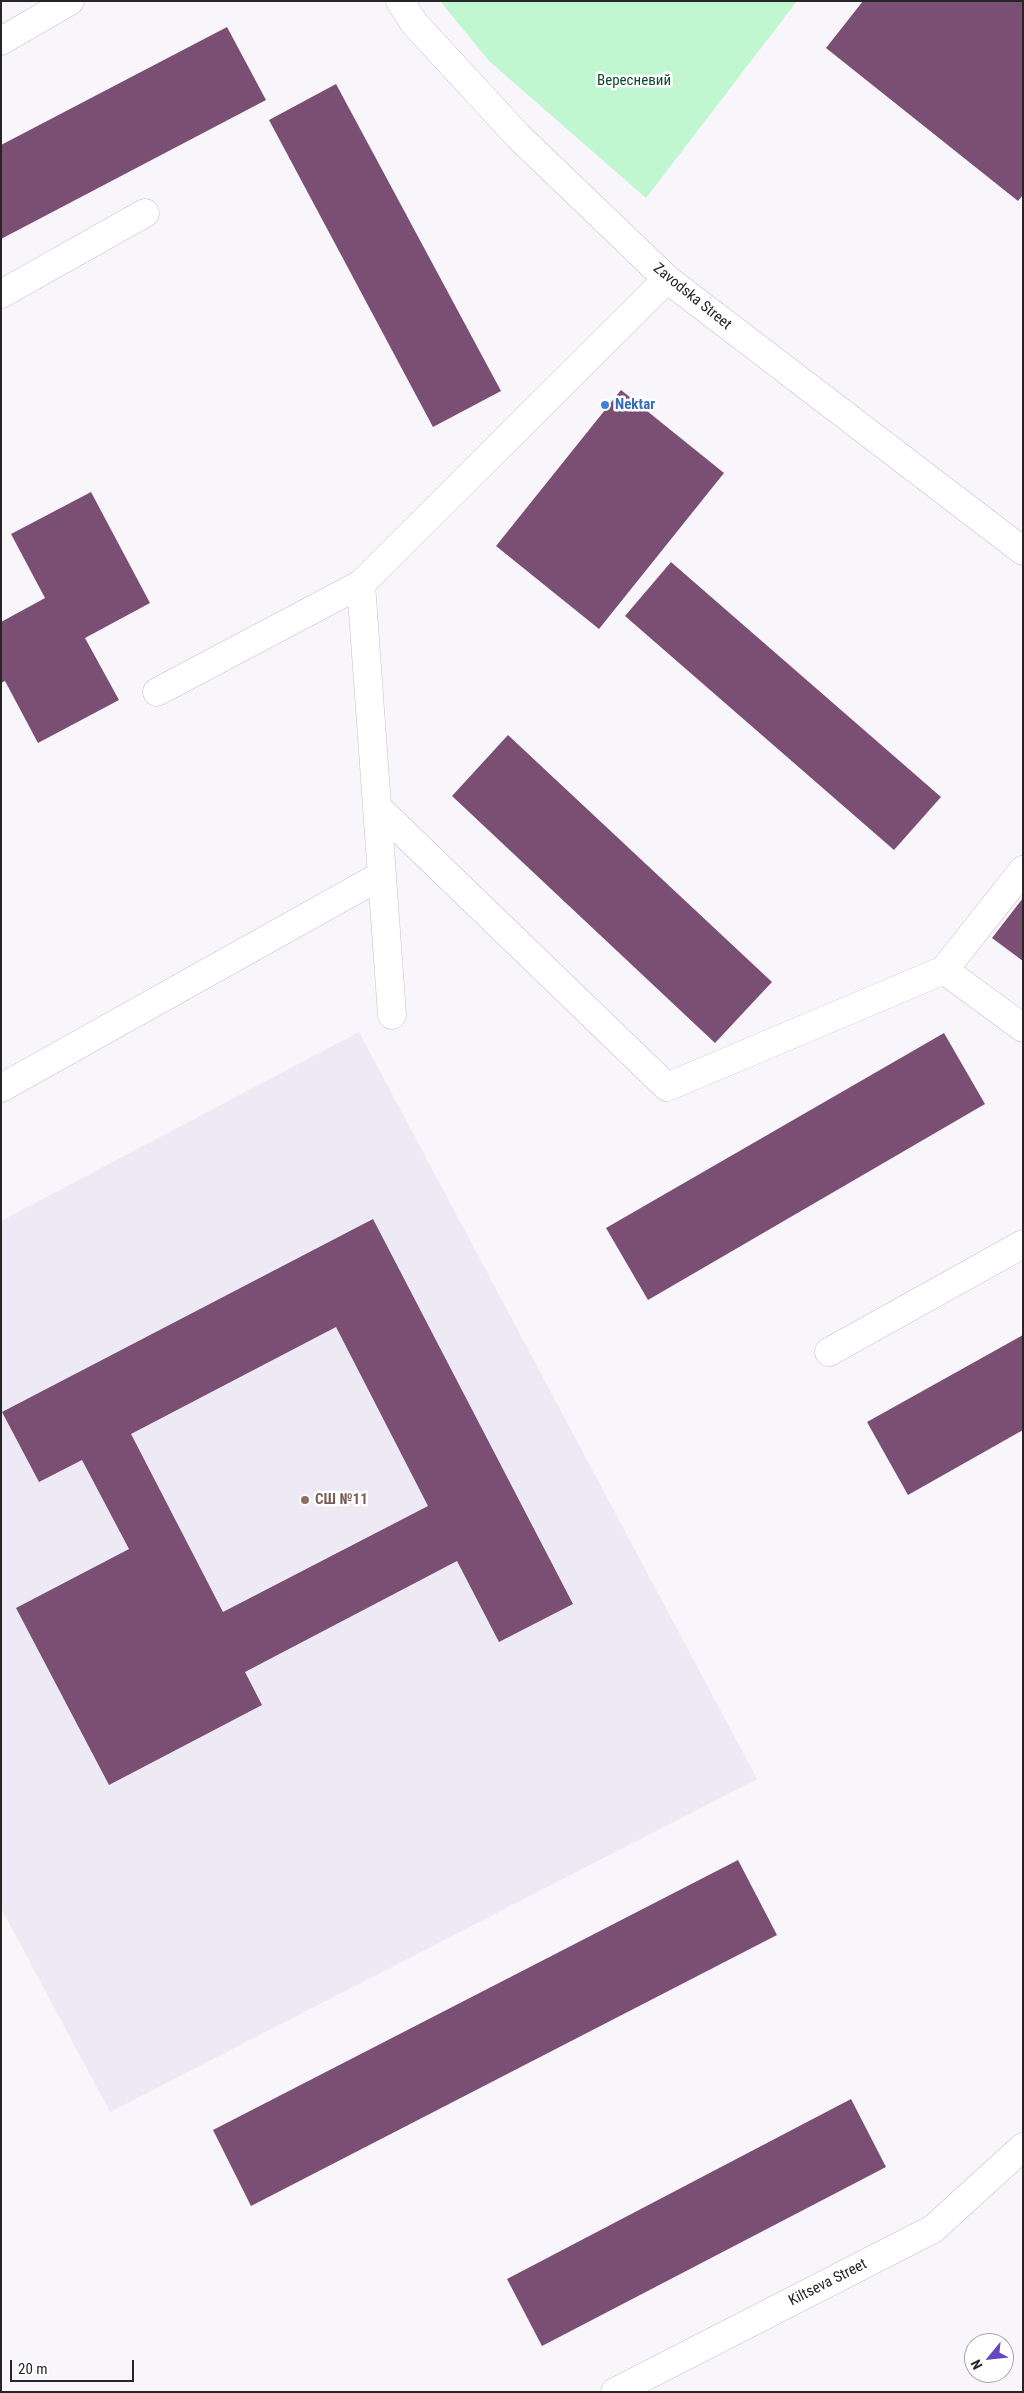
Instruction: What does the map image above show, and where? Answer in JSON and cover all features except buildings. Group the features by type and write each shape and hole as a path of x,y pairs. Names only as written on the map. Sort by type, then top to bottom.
{"street":[{"path":"1,41 70,1"},
{"name":"Zavodska Street","path":"400,1 414,23 518,136 667,279 1023,551"},
{"path":"1,294 146,213"},
{"path":"157,692 361,584 667,279"},
{"path":"361,584 392,1015"},
{"path":"377,807 667,1087 944,970 1023,870"},
{"path":"1,1088 382,875"},
{"path":"944,970 1023,1028"},
{"path":"829,1352 1023,1244"},
{"name":"Kiltseva Street","path":"615,2392 933,2229 1023,2147"}],"shaded area":[{"name":"СШ №11","path":"359,1032 757,1779 110,2112 1,1908 1,1221"}],"green space":[{"name":"Вересневий","path":"440,1 797,1 646,198 489,61"}],"place":[{"name":"Nektar","path":"605,405"},
{"name":"СШ №11","path":"305,1500"}]}
